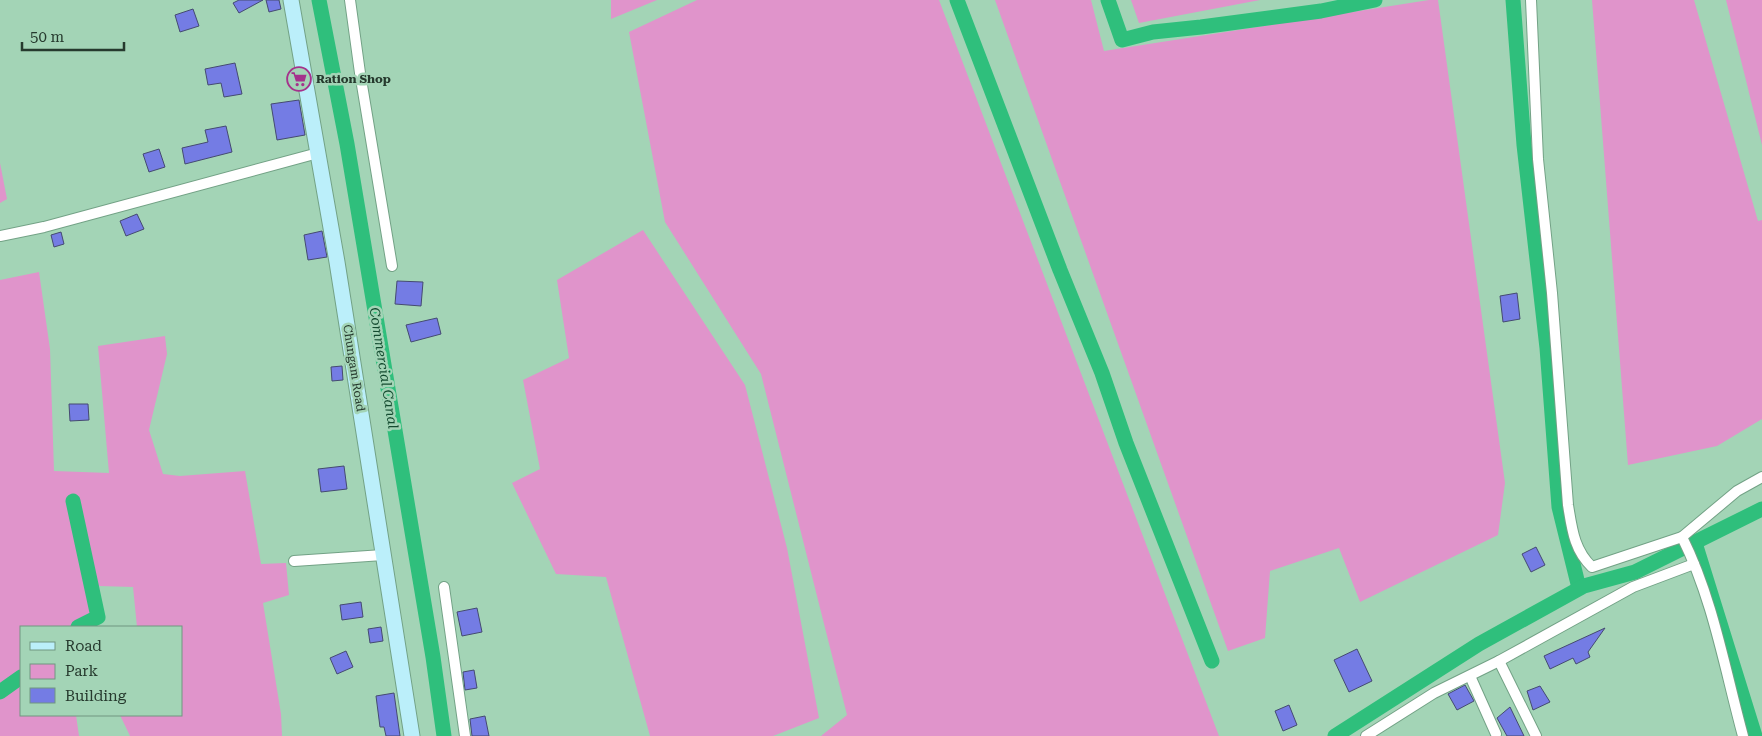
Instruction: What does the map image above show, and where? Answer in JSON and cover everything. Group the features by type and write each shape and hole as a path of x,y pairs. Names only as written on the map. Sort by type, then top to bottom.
{"main road":[{"name":"Chungam Road","path":"291,0 337,262 412,736"}],"street":[{"path":"350,0 360,73 392,266"},
{"path":"1531,0 1538,158 1552,293 1568,505 1574,536 1582,558 1592,567 1684,540 1737,491 1762,477"},
{"path":"0,236 318,153"},
{"path":"1684,540 1708,601 1743,736"},
{"path":"294,561 383,555"},
{"path":"1366,736 1434,694 1499,661 1633,587 1692,560"},
{"path":"444,587 465,736"},
{"path":"1499,661 1536,736"},
{"path":"1470,676 1496,734"}],"green space":[{"path":"611,0 657,0 611,19"},
{"path":"697,0 939,0 1219,736 821,736 847,715 761,374 665,222 629,32"},
{"path":"995,0 1091,0 1104,51 1438,0 1505,483 1498,535 1360,602 1339,548 1270,571 1265,638 1228,651"},
{"path":"1131,0 1260,0 1139,23"},
{"path":"1592,0 1694,0 1758,221 1762,220 1762,419 1717,446 1628,465"},
{"path":"1726,0 1762,0 1762,145"},
{"path":"0,163 7,199 0,203"},
{"path":"643,230 745,385 787,548 819,718 773,736 650,736 606,577 556,574 512,483 540,469 523,380 569,358 557,280"},
{"path":"39,272 50,349 54,471 109,473 98,346 165,336 167,354 149,430 163,474 180,476 245,471 261,564 286,563 289,595 263,603 281,714 282,736 130,736 120,716 182,716 182,626 137,626 133,587 99,586 103,616 74,626 20,626 20,716 76,716 79,736 0,736 0,280"}],"building":[{"path":"239,0 263,0 239,13 233,3"},
{"path":"266,0 279,0 281,9 269,12"},
{"path":"193,9 199,26 180,32 175,15"},
{"path":"235,63 242,94 224,97 221,83 208,85 205,69"},
{"path":"299,100 305,135 277,140 271,104"},
{"path":"226,126 232,152 185,164 182,148 208,142 205,130"},
{"path":"159,149 165,167 149,172 143,154"},
{"path":"137,214 144,229 126,236 120,221"},
{"path":"322,231 327,257 308,260 304,235"},
{"path":"61,232 64,244 54,247 51,235"},
{"path":"397,281 423,282 421,306 395,304"},
{"path":"1517,293 1520,319 1503,322 1500,296"},
{"path":"437,318 441,334 411,342 406,325"},
{"path":"342,366 343,380 332,381 331,367"},
{"path":"69,404 88,404 89,420 70,421"},
{"path":"344,466 347,489 321,492 318,469"},
{"path":"1536,547 1545,565 1531,572 1522,554"},
{"path":"361,602 363,617 342,620 340,605"},
{"path":"477,608 482,632 462,636 457,612"},
{"path":"381,627 383,641 370,643 368,629"},
{"path":"1605,628 1588,652 1590,657 1576,664 1573,658 1550,669 1544,656"},
{"path":"1357,649 1372,681 1349,692 1334,660"},
{"path":"346,651 353,667 337,674 330,658"},
{"path":"474,670 477,688 465,690 463,672"},
{"path":"1465,685 1474,701 1457,710 1448,694"},
{"path":"1540,686 1550,702 1533,710 1527,691"},
{"path":"394,693 400,736 386,736 384,727 380,727 376,696"},
{"path":"1289,705 1297,725 1283,731 1275,711"},
{"path":"1510,707 1524,736 1507,736 1497,718"},
{"path":"485,716 489,736 472,736 470,719"}],"waterway":[{"name":"Commercial Canal","path":"319,0 347,144 433,657 444,736"},
{"path":"957,0 1060,270 1102,373 1126,443 1212,661"},
{"path":"1108,0 1122,40 1153,32 1321,11 1375,0"},
{"path":"1513,0 1524,145 1547,348 1559,507 1579,588"},
{"path":"73,501 98,617 80,626"},
{"path":"1335,736 1479,644 1584,586 1635,572 1762,509"},
{"path":"1695,543 1755,736"},
{"path":"0,692 20,678"}],"place":[{"name":"Ration Shop","path":"299,79"}]}
